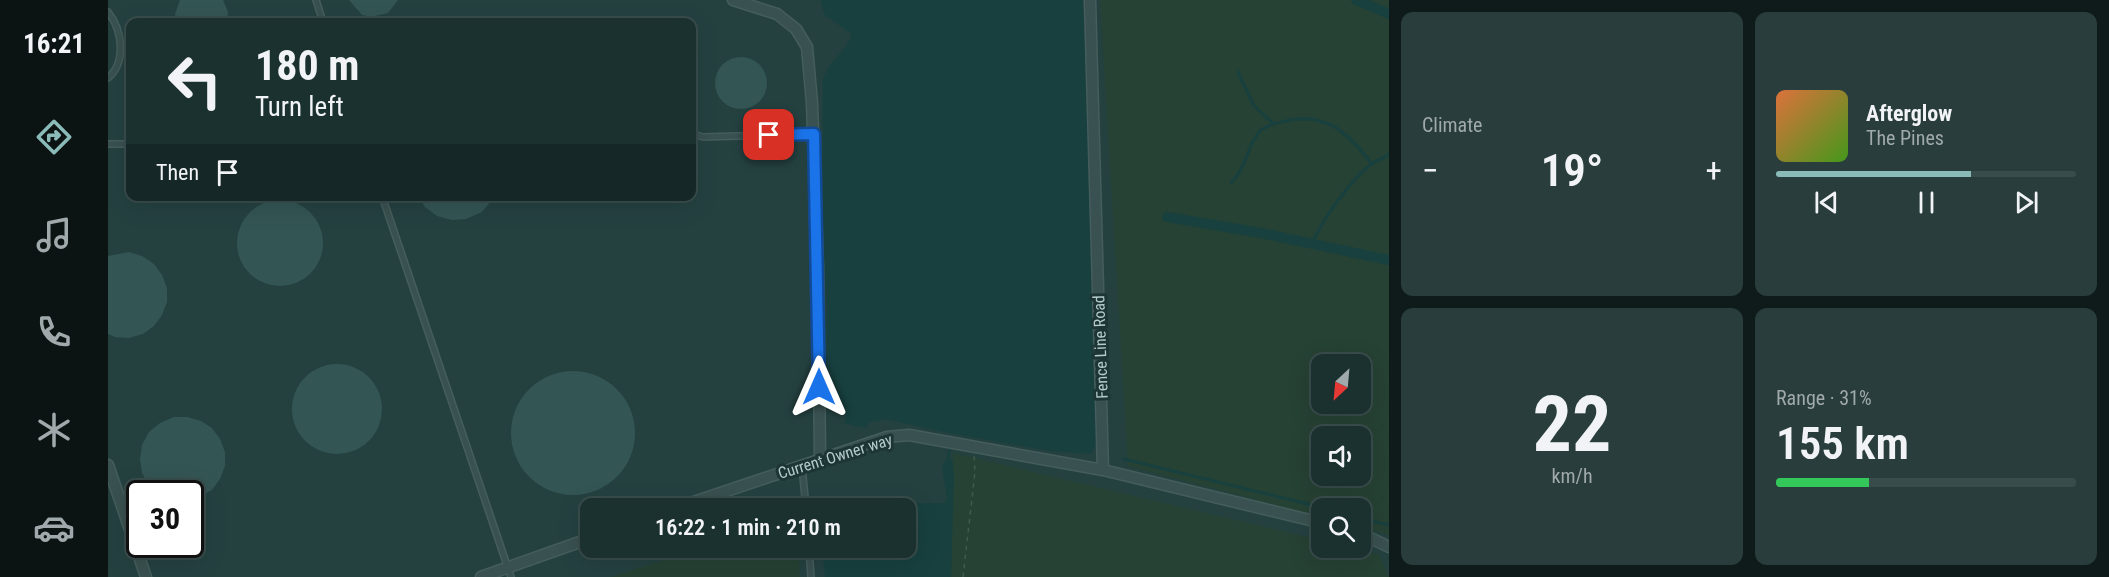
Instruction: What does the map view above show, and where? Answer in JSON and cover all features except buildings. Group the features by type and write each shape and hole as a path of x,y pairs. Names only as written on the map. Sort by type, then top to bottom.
{"street":[{"path":"733,0 777,14 796,29 807,47 814,134 820,459"},
{"name":"Fence Line Road","path":"1090,0 1103,470"},
{"name":"Current Owner way","path":"705,498 887,437 909,435 1103,470"},
{"path":"108,465 146,577"},
{"path":"1103,470 1311,520"},
{"path":"1371,538 1389,547"},
{"path":"481,577 509,572 580,543"}],"lane":[{"path":"316,0 323,18"},
{"path":"108,12 119,32 119,61 108,78"},
{"path":"696,135 703,137 814,134"},
{"path":"108,144 126,144"},
{"path":"384,201 509,572"},
{"path":"802,465 805,498"},
{"path":"810,558 811,577"}],"path":[{"path":"963,577 975,472 973,446"}],"green space":[{"path":"1100,0 1389,0 1389,535 1371,530 1371,498 1311,498 1311,514 1128,466"},
{"path":"953,453 1311,538 1311,558 1371,558 1371,552 1379,554 1389,577 951,577"},
{"path":"673,558 799,558 800,577 611,577"}],"water":[{"path":"821,0 1083,0 1100,436 1091,454 1051,451 885,419 870,422 865,428 844,423 847,415 828,404 824,396 827,303 822,252 823,79 847,44 851,34 824,14"},
{"path":"948,457 953,462 951,577 825,577 823,558 916,558 916,503 944,503 947,499 942,466"}],"waterway":[{"path":"1356,0 1389,14"},
{"path":"1238,72 1254,106 1274,124"},
{"path":"1231,183 1241,170 1252,143 1260,131 1270,125 1297,119 1311,119 1334,126 1344,133 1372,164"},
{"path":"1311,245 1346,189 1364,170 1389,154"},
{"path":"1167,217 1261,233 1389,260"},
{"path":"948,459 950,445"},
{"path":"1124,459 1311,505"},
{"path":"1371,521 1389,525"}],"route":[{"path":"769,135 814,134 819,387"}]}
